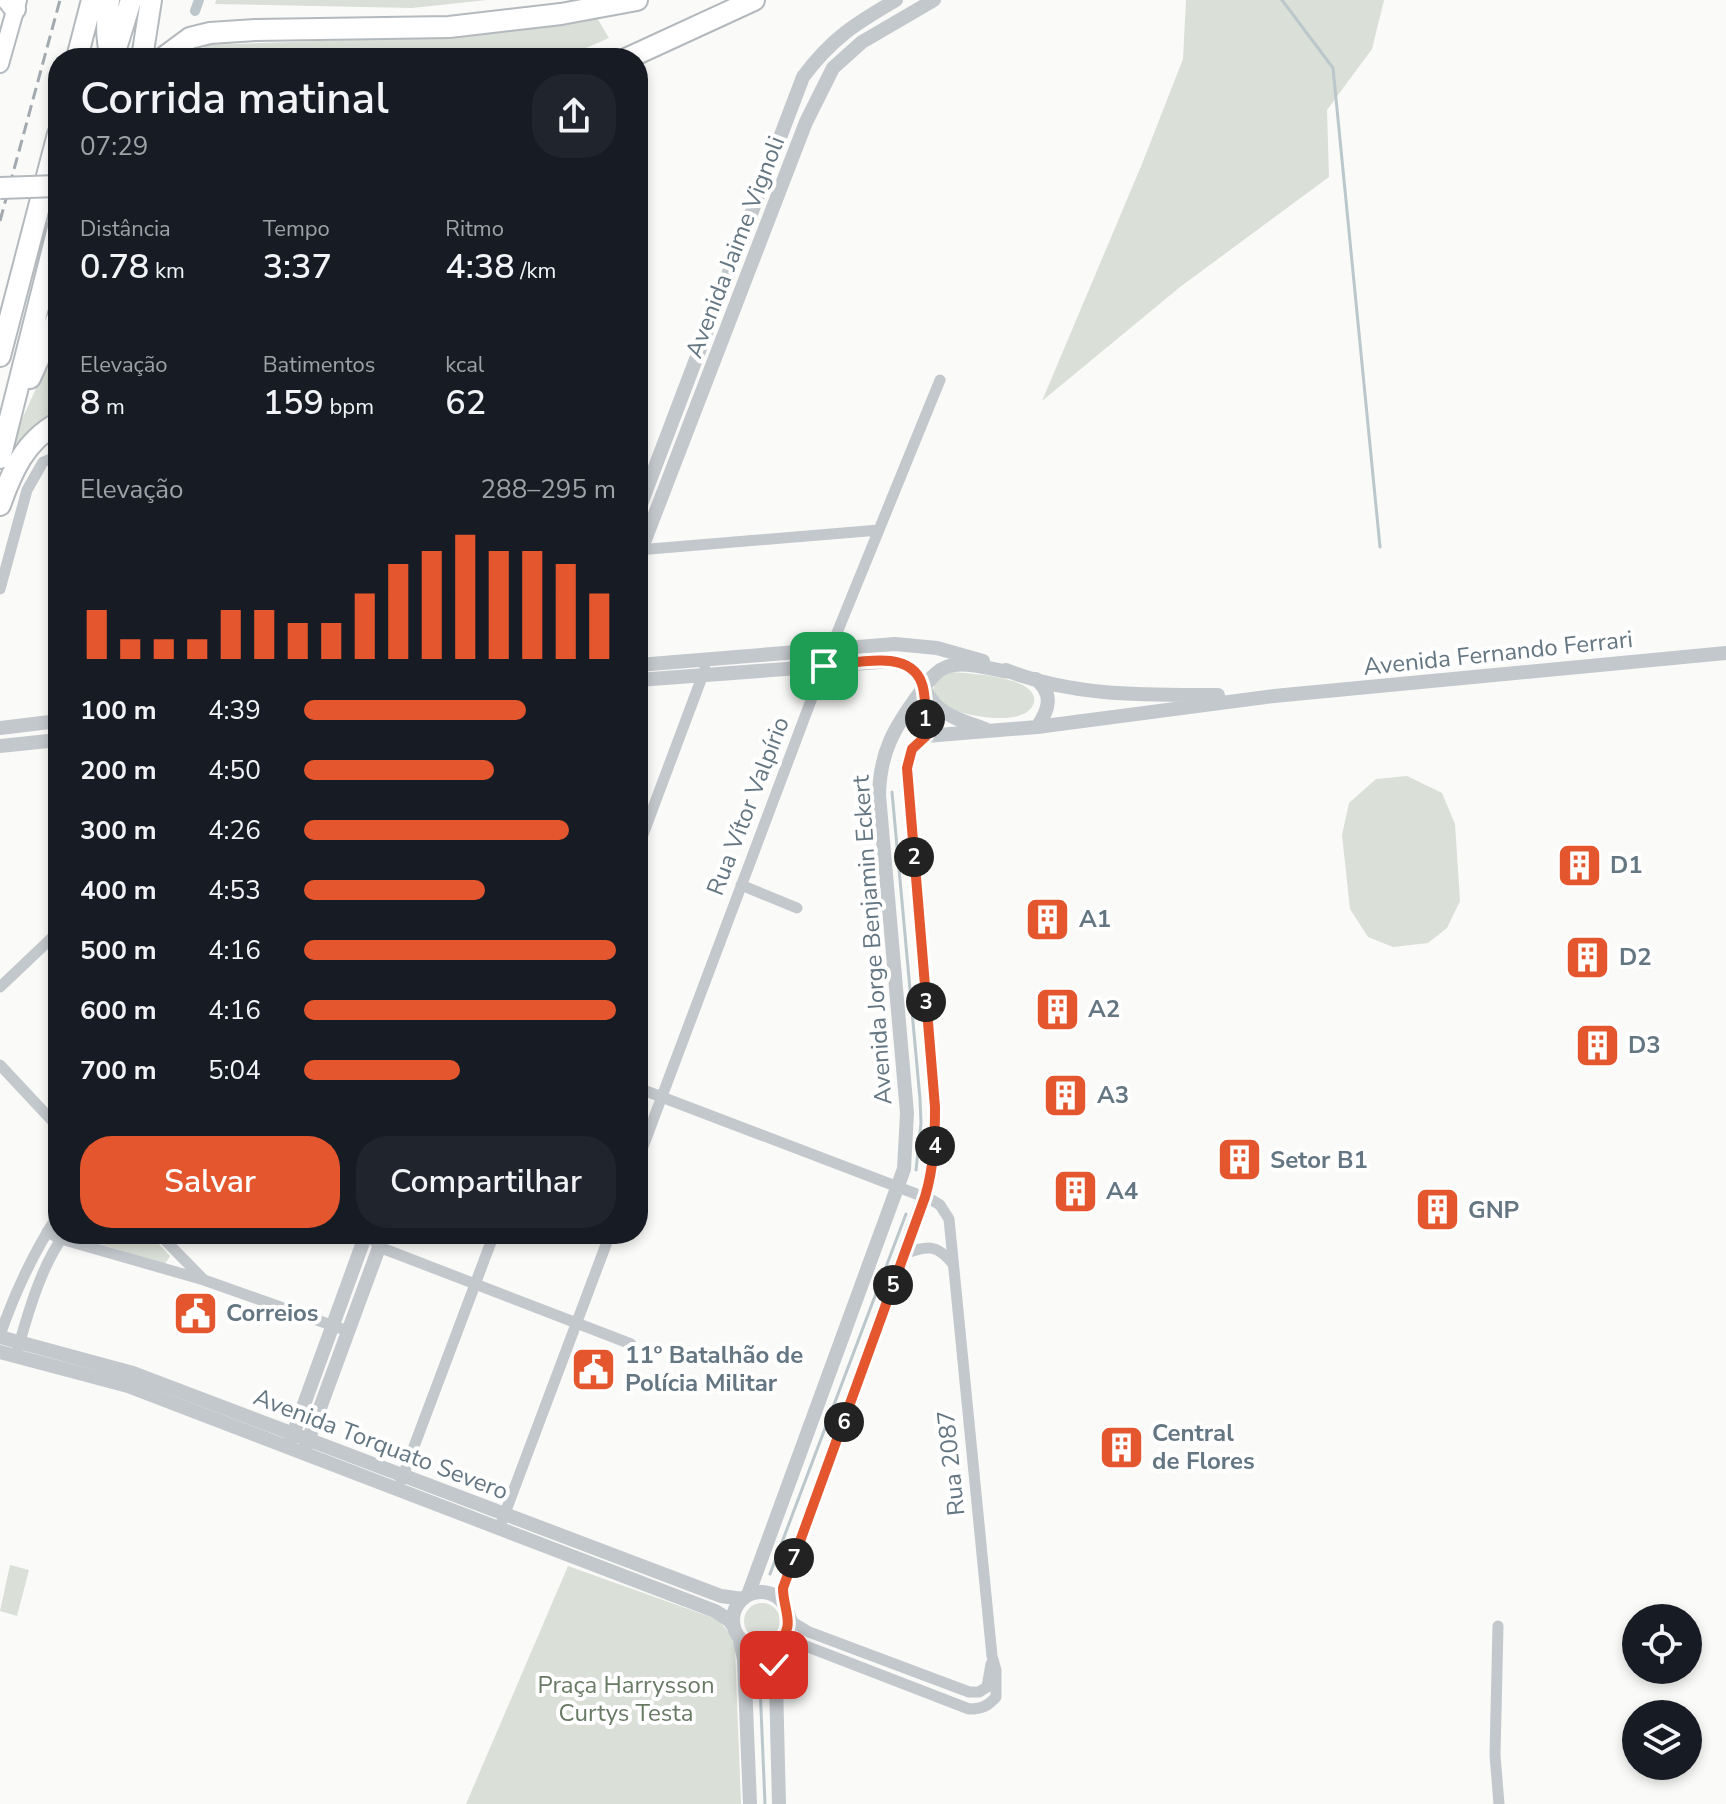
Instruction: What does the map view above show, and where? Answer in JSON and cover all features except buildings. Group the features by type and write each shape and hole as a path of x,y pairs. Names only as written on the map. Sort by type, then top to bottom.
{"highway":[{"path":"80,48 92,0"},
{"path":"109,0 106,18 109,48"},
{"path":"115,48 131,0"},
{"path":"144,48 151,0"},
{"path":"176,48 190,38 210,33 449,27 561,14 637,0"},
{"path":"648,49 754,0"},
{"path":"0,356 48,172"},
{"path":"0,188 48,186"},
{"path":"0,458 48,268"},
{"path":"10,421 48,338"},
{"path":"0,505 11,473 27,448 48,431"}],"main road":[{"path":"0,25 12,2"},
{"path":"0,64 12,2"}],"street":[{"name":"Avenida Jaime Vignoli","path":"648,486 803,77 824,49 896,0"},
{"name":"Avenida Jaime Vignoli","path":"648,529 806,122 833,68 862,42 934,0"},
{"path":"758,196 775,203"},
{"name":"Rua Vítor Valpírio","path":"648,1134 830,650 940,380"},
{"path":"0,589 27,490 43,462 48,460"},
{"path":"648,551 879,530"},
{"name":"Avenida Fernando Ferrari","path":"648,664 895,644 937,648 1011,672 1083,690 1133,695 1274,696"},
{"name":"Avenida Fernando Ferrari","path":"926,736 1037,727 1274,696 1726,653"},
{"path":"648,822 709,659"},
{"name":"Avenida Fernando Ferrari","path":"648,679 893,661 916,671 939,708 954,718 993,732"},
{"path":"674,662 704,675"},
{"name":"Avenida Jorge Benjamin Eckert","path":"745,1597 904,1169 907,1113 879,771 889,739 933,675 945,667 958,665 1011,672"},
{"path":"1036,679 1044,686 1048,706 1037,727"},
{"path":"924,688 926,736"},
{"path":"0,728 48,722"},
{"name":"Avenida Jorge Benjamin Eckert","path":"786,1608 783,1588 904,1254 928,1199 935,1143 935,1107 907,768 912,749 926,736"},
{"path":"0,746 48,741"},
{"path":"741,885 797,908"},
{"path":"0,987 48,941"},
{"path":"0,1065 48,1116"},
{"path":"648,1092 928,1199"},
{"name":"Rua 2087","path":"777,1642 798,1643 969,1709 989,1705 996,1697 996,1670 992,1656 949,1219 940,1205 928,1199"},
{"path":"0,1336 15,1291 47,1232"},
{"path":"18,1350 35,1296 60,1244"},
{"path":"86,1244 204,1280 341,1329"},
{"path":"169,1244 204,1280"},
{"path":"306,1447 365,1244"},
{"path":"291,1441 381,1244"},
{"path":"388,1244 475,1285 631,1344"},
{"path":"401,1483 490,1244"},
{"path":"502,1522 606,1244"},
{"path":"904,1254 929,1247 944,1252 953,1265"},
{"name":"Avenida Torquato Severo","path":"0,1336 18,1350 207,1409 502,1522 715,1611 729,1620 736,1632"},
{"name":"Avenida Torquato Severo","path":"0,1352 18,1350"},
{"name":"Avenida Torquato Severo","path":"502,1522 721,1596 745,1597"},
{"path":"750,1804 744,1659 734,1612 745,1597 767,1593 786,1608 794,1623 809,1632 969,1692 979,1692 987,1687 992,1656"},
{"path":"736,1632 744,1642 759,1648 777,1642 788,1628 786,1608"},
{"path":"1498,1626 1495,1755 1499,1804"},
{"path":"777,1642 779,1804"}],"green space":[{"path":"216,0 487,0 412,8 215,4"},
{"path":"1186,0 1384,0 1372,49 1327,110 1329,177 1180,287 1042,401 1183,59"},
{"path":"597,18 609,38 586,48 204,48 205,45 461,36"},
{"path":"48,362 48,423 9,448"},
{"path":"948,672 1014,681 1032,693 1034,703 1027,712 1009,718 973,715 952,709 942,703 933,690 936,678"},
{"path":"1407,776 1442,793 1455,824 1460,901 1447,928 1428,943 1393,947 1368,937 1350,909 1342,835 1349,803 1376,779"},
{"path":"100,1244 159,1244 170,1256 165,1264"},
{"path":"10,1565 29,1570 17,1616 0,1611"},
{"name":"Praça Harrysson Curtys Testa","path":"568,1566 719,1620 730,1634 735,1648 741,1804 466,1804"},
{"path":"762,1603 775,1608 780,1621 775,1634 762,1639 749,1634 744,1621 749,1608"}],"waterway":[{"path":"195,11 199,0"},
{"path":"1282,0 1333,68 1380,547"},
{"path":"892,792 920,1099 916,1170"},
{"path":"770,1574 906,1214"},
{"path":"759,1662 765,1804"}],"railway":[{"path":"0,221 60,0"}],"place":[{"name":"D1","path":"1579,865"},
{"name":"A1","path":"1048,919"},
{"name":"D2","path":"1588,957"},
{"name":"A2","path":"1057,1009"},
{"name":"D3","path":"1597,1045"},
{"name":"A3","path":"1066,1095"},
{"name":"Setor B1","path":"1239,1160"},
{"name":"A4","path":"1075,1191"},
{"name":"GNP","path":"1437,1210"},
{"name":"Correios","path":"195,1313"},
{"name":"11º Batalhão de Polícia Militar","path":"594,1369"},
{"name":"Central de Flores","path":"1121,1447"}],"route":[{"path":"774,1665 775,1644 785,1635 789,1621 783,1603 783,1588 925,1197 935,1143 935,1107 907,768 912,749 926,736 924,688 916,671 893,661 824,666"}]}
